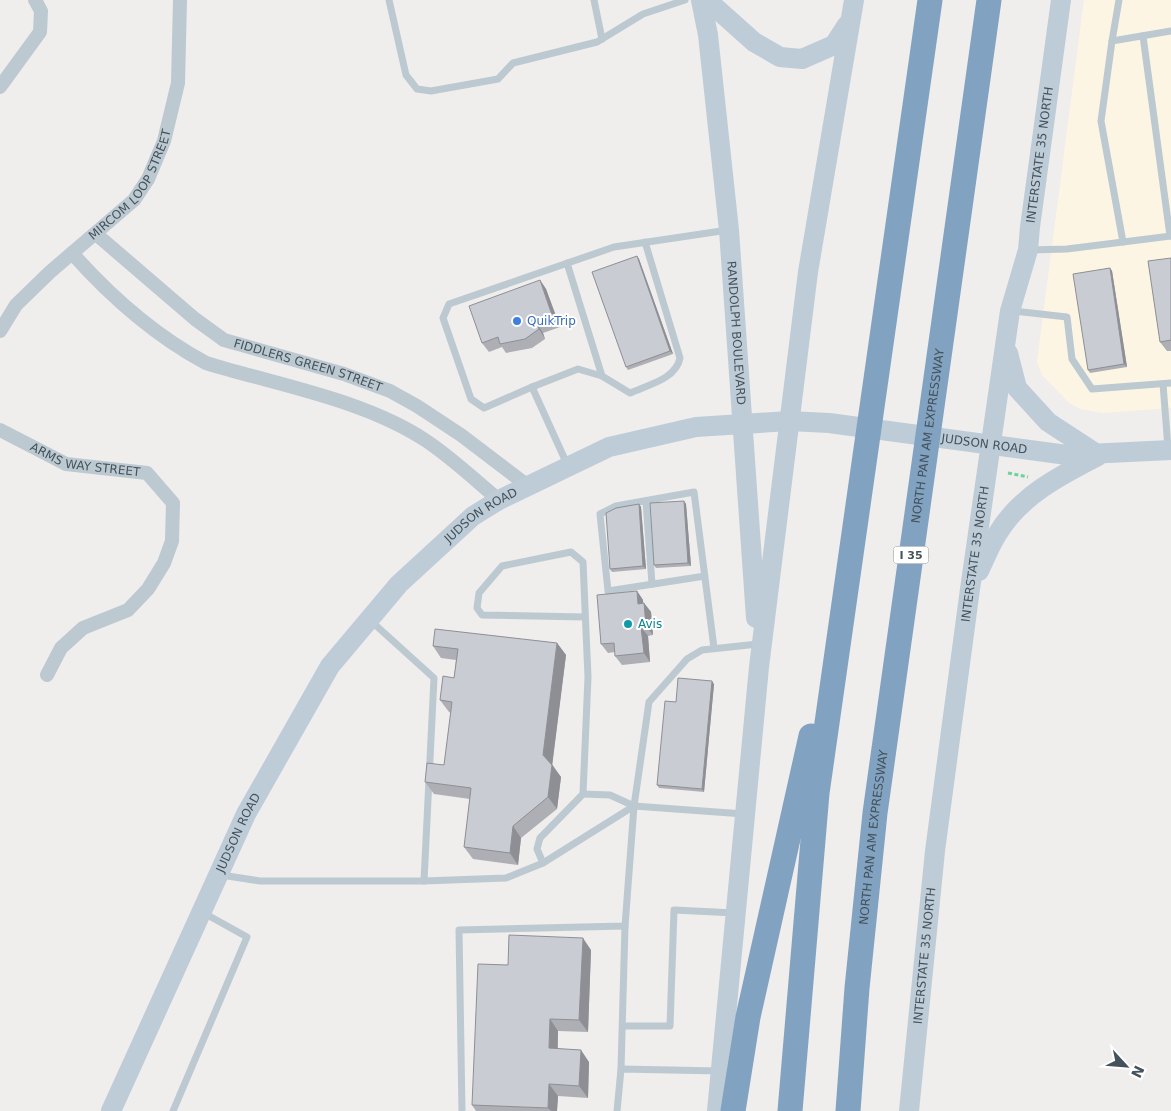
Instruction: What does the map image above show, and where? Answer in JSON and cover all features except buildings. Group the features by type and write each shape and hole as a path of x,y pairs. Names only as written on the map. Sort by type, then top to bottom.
{"highway":[{"path":"790,1111 817,793 930,0"},
{"name":"NORTH PAN AM EXPRESSWAY","path":"848,1111 857,988 875,813 989,0"},
{"path":"733,1111 740,1062 760,960 849,576"}],"main road":[{"name":"RANDOLPH BOULEVARD","path":"701,0 708,35 728,230 759,668"},
{"path":"707,0 754,42 780,57 802,59 834,45 853,10"},
{"name":"INTERSTATE 35 NORTH","path":"909,1111 935,851 970,589 1010,311 1028,250 1061,0"},
{"path":"717,1111 759,668 808,272 853,10"},
{"path":"970,589 998,532 1031,495 1099,454 1048,422 1017,388 1006,342"},
{"name":"JUDSON ROAD","path":"111,1111 246,814 330,666 399,584 473,516 499,500 609,447 696,427 790,421 829,423 1067,455 1170,450"}],"street":[{"path":"0,86 40,32 41,11 35,0"},
{"name":"MIRCOM LOOP STREET","path":"0,331 16,305 72,253 134,200 148,179 164,141 178,83 180,0"},
{"name":"FIDDLERS GREEN STREET","path":"96,234 195,319 224,340 344,374 390,391 461,435 528,486"},
{"name":"FIDDLERS GREEN STREET","path":"72,253 100,284 154,331 186,352 206,363 349,405 395,423 426,440 499,500"},
{"name":"ARMS WAY STREET","path":"0,430 66,464 147,473 173,503 172,541 164,563 148,589 128,610 83,628 61,648 47,675"}],"lane":[{"path":"389,0 406,75 417,89 431,91 498,78 513,63 602,39 643,14 685,0"},
{"path":"594,0 602,39"},
{"path":"1119,0 1101,122 1122,242"},
{"path":"1112,41 1171,31"},
{"path":"1028,250 1067,249 1170,236 1143,36"},
{"path":"645,242 680,358 678,368 671,374 630,393 602,376 578,368 484,408 471,399 443,318 449,304 614,247 645,242 728,230"},
{"path":"567,264 602,376"},
{"path":"1010,311 1067,317 1072,359 1092,389 1171,383"},
{"path":"1163,384 1170,450"},
{"path":"532,387 568,466"},
{"path":"705,576 608,591 600,514 616,506 694,492 705,576 714,648"},
{"path":"646,501 652,584"},
{"path":"543,863 538,849 540,838 583,794 588,677 583,562 571,552 502,566 479,592 476,608 482,615 585,616"},
{"path":"369,619 434,678 424,881"},
{"path":"617,1111 621,1069 625,926 634,806 649,702 687,659 702,650 758,644"},
{"path":"583,794 610,795 634,806 745,814"},
{"path":"218,875 260,881 424,881 506,878 543,863 634,806"},
{"path":"622,1026 670,1026 674,910 735,912"},
{"path":"173,1111 247,937 201,912"},
{"path":"462,1111 459,930 625,926"},
{"path":"621,1069 720,1072"}],"path":[{"path":"1010,472 1033,478"}],"shaded area":[{"path":"1084,0 1171,0 1171,408 1102,413 1080,409 1069,403 1042,375 1037,362"}],"place":[{"name":"QuikTrip","path":"517,321"},
{"name":"Avis","path":"628,624"}]}
